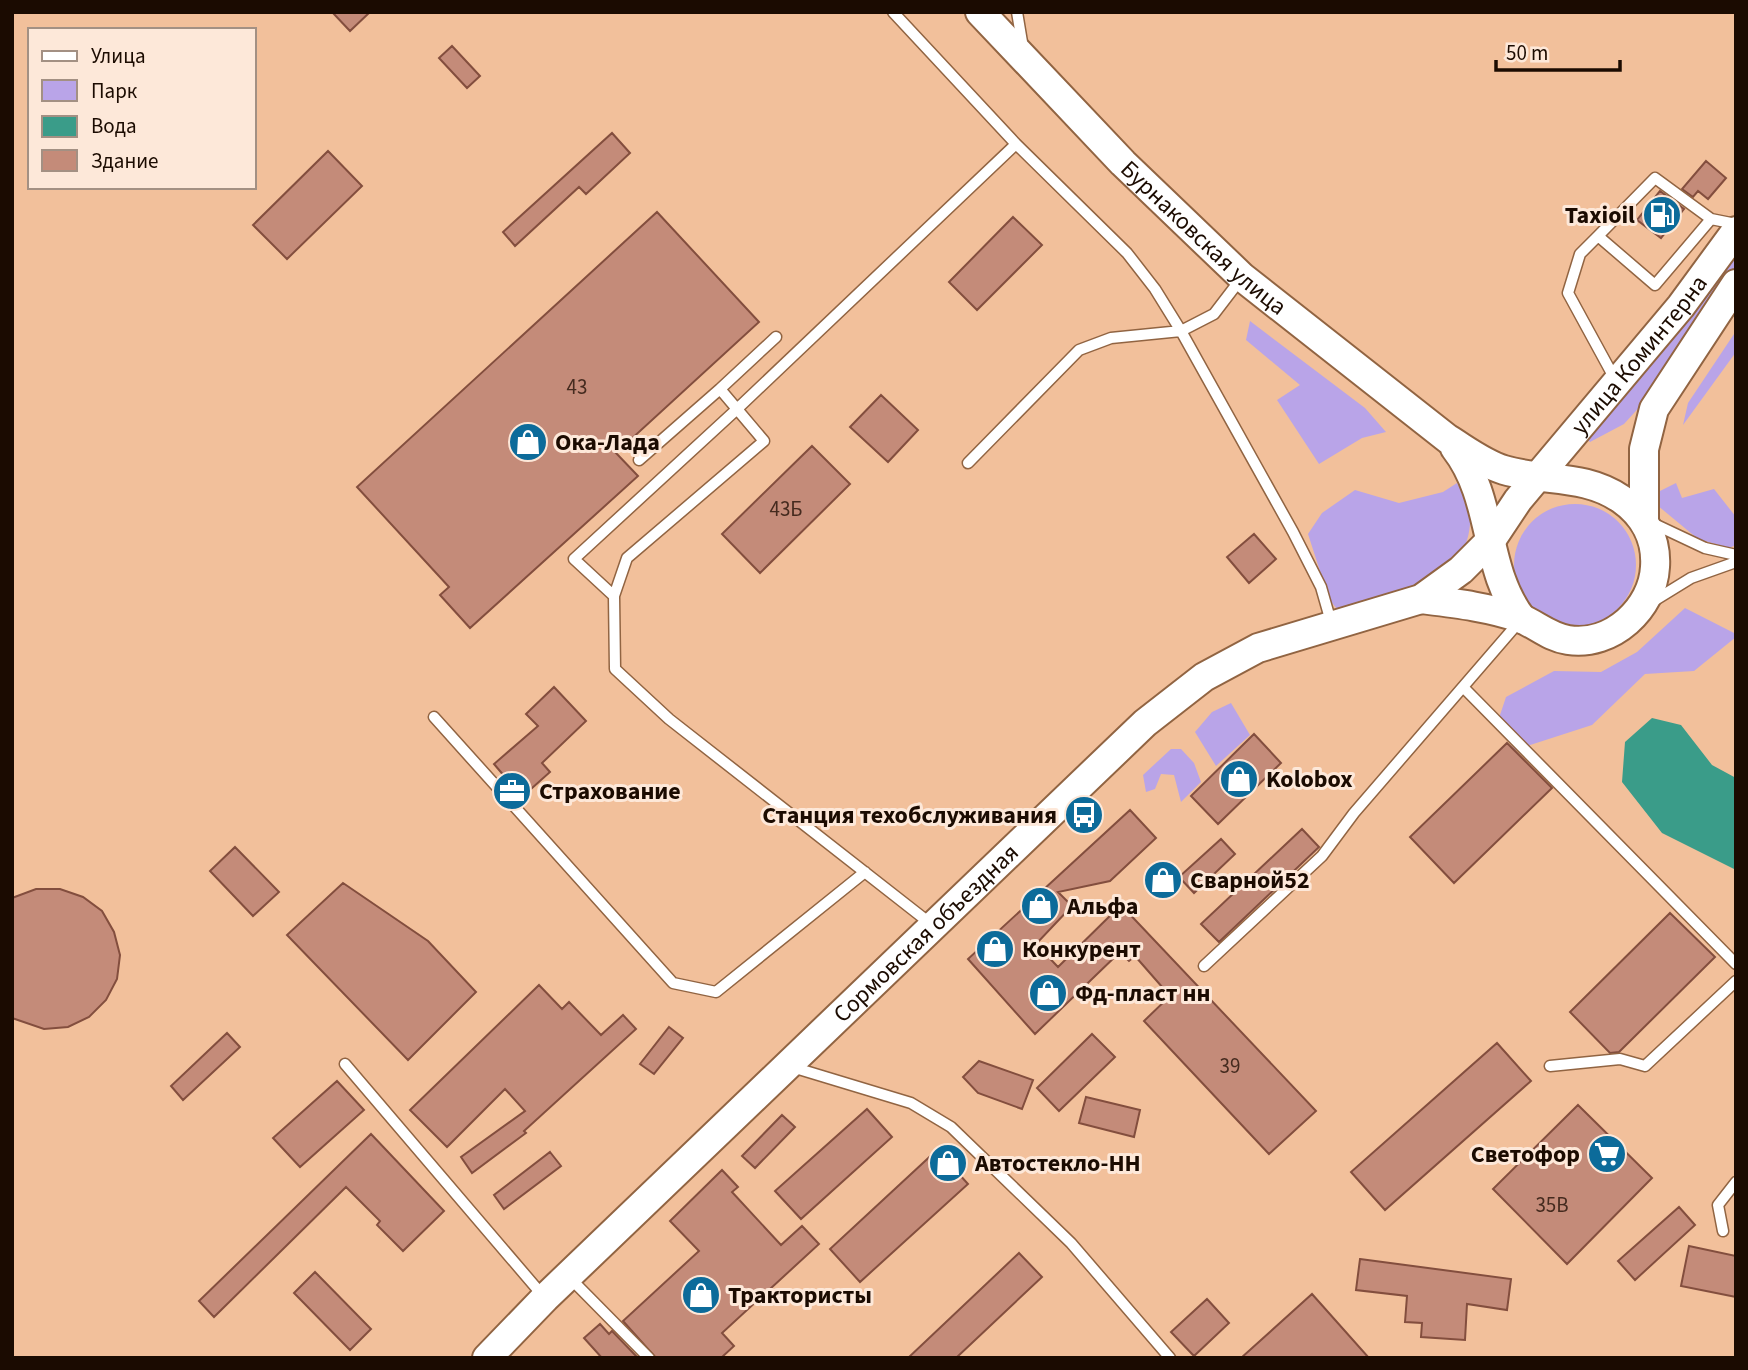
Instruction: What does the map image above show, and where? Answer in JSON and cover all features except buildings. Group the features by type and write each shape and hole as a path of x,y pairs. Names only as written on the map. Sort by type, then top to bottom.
{"main road":[{"name":"Бурнаковская улица","path":"981,12 1123,163 1242,277 1448,439"},
{"name":"улица Коминтерна","path":"1541,476 1616,381 1681,306 1724,225"},
{"name":"улица Коминтерна","path":"1644,519 1644,449 1654,410 1736,284"},
{"path":"1448,439 1504,470 1597,485 1623,500 1644,519 1657,551 1654,585 1639,610 1620,628 1596,638 1570,640 1543,633 1522,619 1507,600 1498,573 1492,538 1470,467 1448,439"},
{"path":"1421,599 1461,570 1492,538 1518,500 1541,476"},
{"path":"1421,599 1460,604 1522,619"},
{"name":"Сормовская объездная","path":"487,1358 545,1298 1145,723 1204,677 1258,648 1421,599"}],"lane":[{"path":"893,12 1016,144 1127,253 1181,331 1293,532 1321,587 1332,626"},
{"path":"1017,12 1025,59"},
{"path":"614,596 574,559 736,410 1016,144"},
{"path":"1616,381 1568,293 1580,254 1655,178 1724,225"},
{"path":"1598,236 1656,285 1724,225 1736,224"},
{"path":"968,463 1079,350 1111,338 1181,331 1214,314 1242,277"},
{"path":"639,460 776,337"},
{"path":"720,390 764,441 627,558 614,596 615,669 669,719 935,926"},
{"path":"1644,519 1705,548 1736,555"},
{"path":"1639,610 1691,578 1736,562"},
{"path":"1204,966 1322,856 1522,619"},
{"path":"1463,687 1736,964"},
{"path":"434,717 673,983 716,992 865,872"},
{"path":"1550,1066 1620,1059 1644,1066 1736,981"},
{"path":"345,1064 545,1298"},
{"path":"789,1066 911,1103 951,1127 1071,1243 1170,1358"},
{"path":"1723,1230 1718,1205 1736,1182"},
{"path":"569,1276 649,1358"}],"green space":[{"path":"1736,256 1736,269 1644,402 1624,424 1590,442 1585,437 1687,323"},
{"path":"1250,321 1365,408 1386,432 1362,438 1319,464 1277,400 1300,385 1246,340"},
{"path":"1736,331 1736,352 1683,425 1688,403"},
{"path":"1457,483 1470,512 1468,536 1460,556 1446,572 1408,596 1344,618 1329,599 1308,534 1322,513 1355,490 1399,503 1443,492"},
{"path":"1676,483 1682,498 1714,489 1736,517 1736,545 1729,548 1698,539 1657,505 1660,491"},
{"path":"1575,504 1598,509 1618,522 1631,542 1636,565 1631,588 1618,608 1598,621 1575,626 1552,621 1532,608 1519,588 1514,565 1519,542 1532,522 1552,509"},
{"path":"1685,608 1736,634 1736,637 1694,671 1645,674 1592,725 1515,750 1497,724 1506,697 1554,671 1601,672 1637,652"},
{"path":"1231,703 1250,735 1216,766 1195,732 1212,712"},
{"path":"1171,749 1181,749 1194,763 1201,782 1181,802 1174,775 1161,774 1155,789 1146,792 1143,775"}],"water":[{"path":"1652,718 1681,725 1712,765 1736,778 1736,870 1662,833 1622,782 1625,742"}],"place":[{"name":"Taxioil","path":"1662,215"},
{"name":"Ока-Лада","path":"528,442"},
{"name":"Kolobox","path":"1239,779"},
{"name":"Страхование","path":"512,791"},
{"name":"Станция техобслуживания","path":"1084,815"},
{"name":"Сварной52","path":"1163,880"},
{"name":"Альфа","path":"1040,906"},
{"name":"Конкурент","path":"995,949"},
{"name":"Фд-пласт нн","path":"1048,993"},
{"name":"Светофор","path":"1607,1154"},
{"name":"Автостекло-НН","path":"948,1163"},
{"name":"Трактористы","path":"701,1295"}]}
